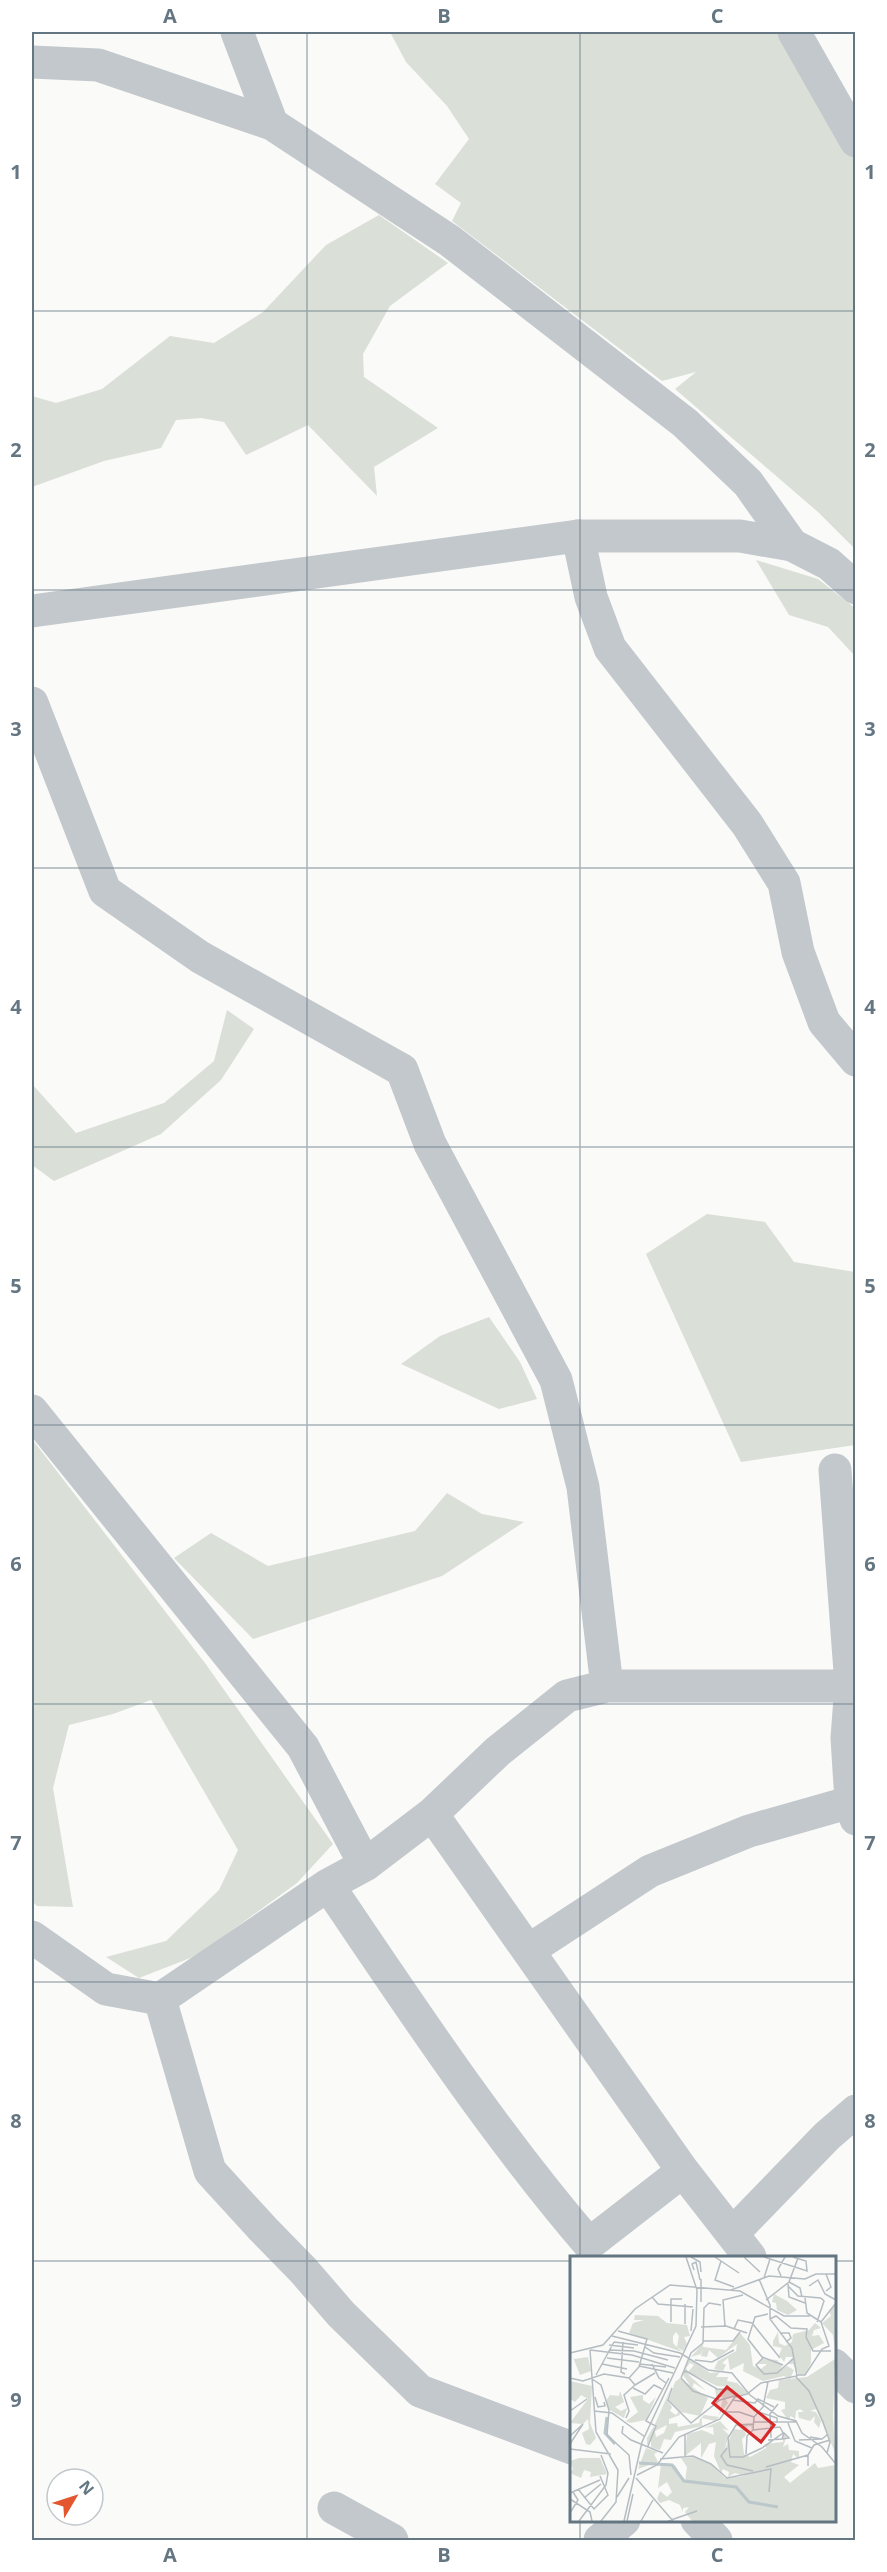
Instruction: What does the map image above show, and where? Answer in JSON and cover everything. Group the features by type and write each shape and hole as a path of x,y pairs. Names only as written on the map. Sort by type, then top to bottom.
{"street":[{"path":"237,32 272,124"},
{"path":"794,32 855,141"},
{"path":"32,62 98,65 272,124 450,241 685,423 748,483 792,545"},
{"path":"578,536 591,597 610,648 747,824 784,883 798,952 824,1022 855,1060"},
{"path":"32,611 578,536 740,536 792,545 829,564 855,588"},
{"path":"32,704 105,891 200,957 402,1070 430,1144 556,1380 583,1487 607,1686"},
{"path":"32,1411 303,1747 365,1865"},
{"path":"530,1950 650,1871 749,1831 853,1811 847,1738 853,1685 835,1470"},
{"path":"32,1937 106,1989 160,1999 328,1885 365,1865 432,1814 497,1752 567,1696 607,1686 853,1685"},
{"path":"432,1814 530,1950 683,2171 741,2246 827,2136 855,2111"},
{"path":"328,1885 426,2031 530,2173 590,2244 683,2171"},
{"path":"160,1999 210,2171 263,2229 341,2314 420,2391 570,2447"},
{"path":"334,2508 392,2541"},
{"path":"600,2541 623,2521"},
{"path":"698,2521 716,2541"}],"shaded area":[{"path":"390,32 777,32 855,160 855,549 818,512 675,389 696,372 662,381 452,221 461,203 435,184 469,139 447,106 406,62"},
{"path":"379,215 448,263 390,306 363,354 364,377 438,428 374,467 377,496 308,425 246,455 224,422 201,418 176,420 161,448 104,461 32,487 32,396 56,403 102,389 170,336 214,343 263,312 326,245"},
{"path":"756,560 818,579 855,608 855,656 828,627 789,615"},
{"path":"227,1010 254,1029 221,1080 161,1134 54,1181 32,1165 32,1084 76,1133 164,1103 214,1061"},
{"path":"707,1214 765,1222 794,1262 855,1272 855,1445 741,1462 646,1254"},
{"path":"489,1317 520,1362 537,1399 499,1409 401,1364 440,1336"},
{"path":"32,1439 205,1663 333,1844 297,1883 198,1955 139,1978 106,1957 166,1941 219,1890 238,1850 151,1700 113,1714 69,1725 53,1788 73,1907 37,1906 32,1901"},
{"path":"447,1493 482,1514 524,1522 442,1576 253,1639 174,1558 211,1533 268,1566 415,1531"}]}
